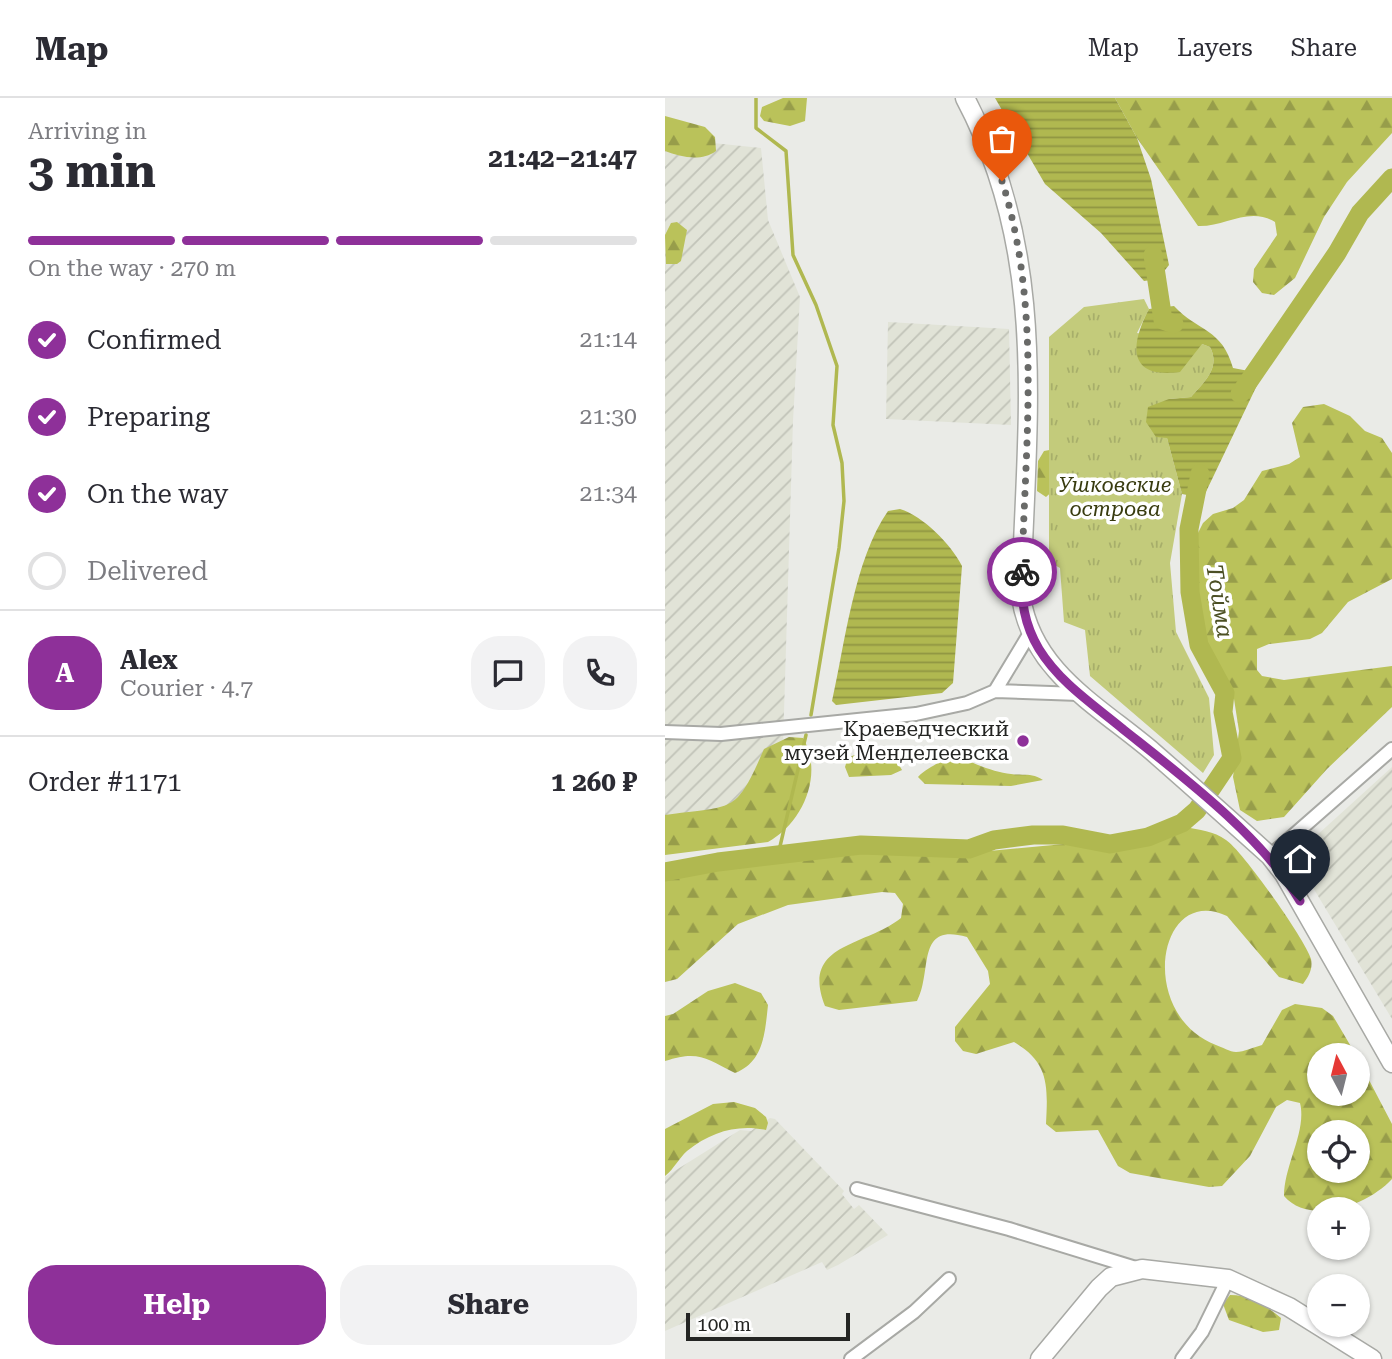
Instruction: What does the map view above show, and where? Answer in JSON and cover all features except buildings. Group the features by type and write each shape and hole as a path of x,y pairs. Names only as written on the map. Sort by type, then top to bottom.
{"main road":[{"path":"965,98 987,140 999,175 1023,276 1028,343 1021,597 1031,633 1049,663 1079,694 1168,766 1270,856 1285,874 1392,1063"},
{"path":"1040,1359 1111,1277 1142,1269 1228,1279 1289,1307 1372,1359"}],"street":[{"path":"995,691 1031,633"},
{"path":"665,732 722,734 916,714 967,703 995,691 1079,694"},
{"path":"1270,856 1392,749"},
{"path":"857,1189 997,1225 1142,1269"},
{"path":"851,1359 914,1312 949,1279"},
{"path":"1182,1359 1202,1332 1228,1279"}],"shaded area":[{"path":"995,98 1115,98 1137,138 1151,179 1169,265 1158,279 1144,281 1101,233 1045,184"},
{"path":"665,138 761,148 768,220 800,297 793,421 781,810 665,828"},
{"path":"1174,306 1223,345 1233,368 1254,372 1260,379 1203,498 1182,494 1167,438 1156,437 1146,422 1148,407 1169,399 1191,397 1206,380 1212,368 1213,355 1210,347 1202,344 1180,372 1163,373 1150,370 1142,365 1137,357 1138,335 1149,309"},
{"path":"888,322 1009,329 1011,425 886,419"},
{"path":"900,509 918,518 935,532 962,566 953,683 942,693 836,705 832,701 859,577 876,531 888,511"},
{"path":"1392,767 1392,1019 1294,856"},
{"path":"770,1118 775,1119 844,1191 842,1194 854,1209 859,1205 888,1235 827,1270 822,1262 665,1331 665,1177 740,1130 751,1131"}],"green space":[{"path":"783,98 807,98 805,121 790,126 764,121 760,116 762,107"},
{"path":"1115,98 1392,98 1392,133 1347,182 1324,217 1295,278 1274,295 1262,293 1253,282 1254,269 1277,235 1275,222 1246,216 1218,224 1198,226 1137,138"},
{"path":"665,116 705,127 715,137 716,151 704,156 684,157 665,151"},
{"path":"677,222 687,230 681,261 677,264 666,264 665,235 671,223"},
{"name":"Ушковские острова","path":"1144,299 1149,309 1137,333 1202,344 1210,347 1213,355 1212,368 1206,380 1191,397 1169,399 1167,438 1182,494 1170,563 1176,632 1209,698 1214,755 1203,773 1090,676 1085,630 1064,622 1060,568 1049,562 1049,337 1084,307"},
{"path":"1324,404 1350,416 1365,431 1382,438 1392,453 1392,579 1348,602 1322,633 1310,639 1269,644 1257,649 1257,670 1262,676 1284,680 1392,666 1392,707 1327,769 1284,817 1257,821 1240,810 1233,777 1239,731 1234,699 1206,640 1192,561 1194,541 1203,523 1213,514 1233,508 1244,500 1262,471 1289,464 1300,457 1292,423 1303,407"},
{"path":"1055,449 1055,489 1046,497 1037,491 1038,461 1044,451"},
{"path":"789,737 803,738 809,752 810,782 800,810 780,834 768,842 665,855 665,815 706,810 729,803 738,797 746,786 764,749"},
{"path":"950,750 990,769 1031,775 1043,780 1011,786 925,784 918,777 943,759"},
{"path":"859,754 896,760 902,770 891,775 849,777 845,767 848,757"},
{"path":"1185,827 1221,837 1245,860 1273,896 1307,949 1311,959 1310,972 1303,984 1279,977 1227,916 1203,911 1185,918 1172,934 1166,956 1166,982 1174,1007 1191,1029 1216,1045 1236,1052 1262,1045 1282,1010 1295,1004 1322,1008 1333,1016 1349,1043 1307,1043 1307,1106 1370,1106 1370,1082 1392,1124 1392,1179 1381,1189 1368,1197 1307,1197 1307,1210 1295,1205 1284,1196 1301,1114 1300,1103 1287,1100 1276,1107 1250,1156 1222,1186 1209,1187 1130,1173 1118,1166 1098,1130 1056,1132 1046,1124 1044,1076 1026,1050 1014,1042 976,1054 963,1051 955,1041 955,1027 990,984 988,971 967,937 951,934 939,936 933,943 917,1001 839,1010 825,1006 820,985 821,970 829,958 840,949 886,928 901,918 903,904 895,893 882,892 788,905 738,924 677,979 665,982 665,880 834,848 891,848 937,856 1064,844 1104,851 1133,847"},
{"path":"735,983 761,993 768,1005 761,1045 752,1062 735,1073 701,1057 686,1056 665,1061 665,1016 673,1014 708,991"},
{"path":"734,1102 755,1108 766,1117 766,1130 745,1128 715,1134 687,1151 665,1176 665,1129 713,1104"},
{"path":"1230,1295 1251,1299 1269,1309 1281,1318 1279,1330 1263,1332 1229,1320 1223,1304"}],"waterway":[{"path":"756,98 756,128 786,151 793,255 816,305 837,366 833,425 842,463 844,501 839,548 811,715"},
{"path":"1240,394 1337,253 1360,213 1392,178"},
{"name":"Тойма","path":"1153,255 1163,320 1174,324"},
{"name":"Тойма","path":"665,872 718,862 861,845 969,849 994,840 1033,835 1063,835 1110,844 1148,837 1182,823 1197,810 1232,758 1223,712 1225,693 1199,645 1190,592 1189,529 1200,474"},
{"path":"778,855 806,735"}],"way so far":[{"path":"1002,181 1023,276 1027,315 1022,572"}],"place":[{"name":"Краеведческий музей Менделеевска","path":"1023,741"}],"route":[{"path":"1022,572 1023,614 1039,648 1062,679 1151,751 1270,856 1285,874 1300,901"}]}
